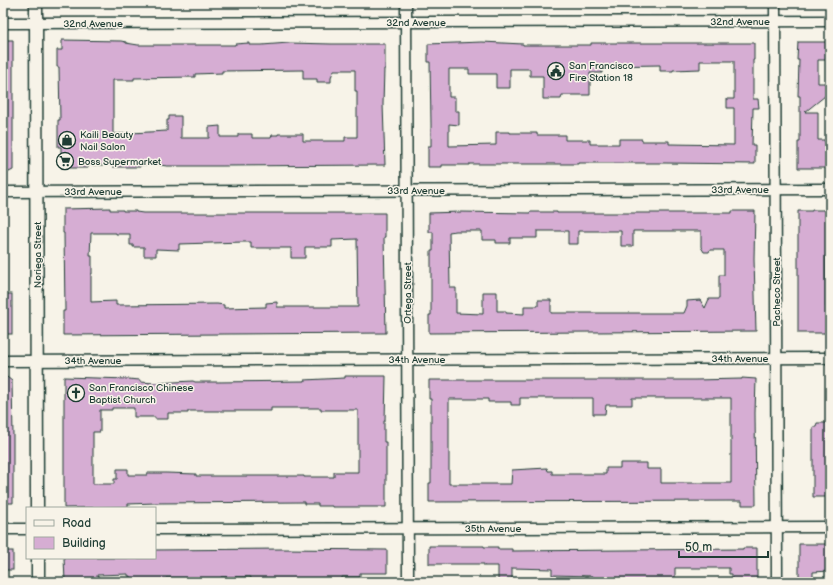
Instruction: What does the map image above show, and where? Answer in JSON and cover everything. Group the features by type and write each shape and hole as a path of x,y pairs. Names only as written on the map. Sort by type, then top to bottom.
{"street":[{"name":"Noriega Street","path":"36,3 38,360 37,507"},
{"name":"Ortega Street","path":"406,3 408,582"},
{"name":"Pacheco Street","path":"775,3 777,582"},
{"name":"32nd Avenue","path":"3,23 830,21"},
{"name":"33rd Avenue","path":"3,192 830,189"},
{"name":"34th Avenue","path":"3,360 830,358"},
{"name":"35th Avenue","path":"156,529 830,527"},
{"path":"3,529 26,529"},
{"path":"38,559 38,582"}],"building":[{"path":"3,40 13,40 13,170 3,173"},
{"path":"62,40 121,41 138,45 235,45 249,43 249,45 289,43 385,44 383,104 385,165 167,166 160,164 140,165 140,167 88,165 88,168 61,168 61,147 58,147 58,120 60,120 59,67 57,67 57,50 62,50","holes":["303,70 303,79 317,79 317,82 331,82 331,77 334,70 355,70 355,91 357,91 357,137 345,137 345,141 303,141 303,134 278,134 272,135 271,138 252,138 252,134 238,134 238,137 220,137 220,126 209,127 209,138 181,138 181,116 169,116 169,120 167,120 167,131 113,134 113,80 134,80 134,78 195,77 195,74 222,73 222,71"]},
{"path":"482,42 523,45 591,45 591,43 754,43 753,99 758,99 759,108 753,108 752,145 755,145 755,164 469,164 428,167 428,146 431,146 431,124 430,62 428,62 428,44","holes":["700,61 734,61 734,99 727,99 727,108 734,108 734,145 669,144 669,141 642,141 642,139 619,139 619,144 590,144 590,140 565,140 565,135 537,135 537,133 496,132 496,145 449,146 449,124 459,125 459,111 455,111 455,97 449,97 449,69 469,69 469,74 496,74 496,88 510,88 510,69 530,69 530,76 543,76 543,99 561,99 562,95 590,95 590,73 602,73 602,66 660,65 660,71 673,71 700,69"]},
{"path":"798,42 830,42 830,60 818,60 818,83 830,83 830,92 805,112 818,112 818,140 830,142 830,168 798,168 798,142 800,142 800,96 798,96"},
{"path":"110,208 110,210 136,211 143,213 385,213 386,333 63,335 63,311 65,311 63,209","holes":["91,233 130,234 130,245 133,245 133,247 144,247 144,256 156,256 156,249 179,250 179,244 251,242 251,248 291,248 291,258 305,258 305,247 332,247 332,240 357,239 358,307 277,307 277,302 266,303 266,307 224,308 224,305 217,304 116,305 116,301 91,302"]},
{"path":"830,210 830,255 826,255 826,307 830,307 830,332 798,333 798,211"},
{"path":"732,211 755,211 754,259 756,331 429,333 429,315 431,315 431,251 433,251 433,232 429,232 429,213 732,213","holes":["482,231 482,240 496,240 496,243 510,243 510,238 537,238 537,231 568,231 568,244 578,244 578,231 621,231 621,246 633,246 633,231 701,231 701,247 704,252 709,252 710,250 724,250 724,275 719,275 719,299 709,299 705,308 700,300 687,301 687,306 684,313 551,313 551,300 538,300 538,306 524,306 524,314 497,311 497,292 483,292 483,314 456,313 456,288 450,288 449,232"]},
{"path":"3,294 12,294 12,334 3,334"},
{"path":"3,374 12,381 13,503 3,503"},
{"path":"345,376 386,376 384,442 386,442 386,507 332,507 318,506 318,504 304,504 304,502 155,503 128,504 128,507 64,507 64,377 128,379 140,380 140,382 155,383 193,381 217,382 345,378","holes":["112,408 134,408 134,417 155,417 155,419 168,419 168,413 188,413 188,411 271,411 271,408 358,410 358,472 334,472 334,477 196,476 196,474 166,473 128,475 128,469 117,469 117,479 114,479 114,484 93,484 93,432 100,432 100,410 112,410"]},
{"path":"756,379 756,505 742,505 742,501 429,502 429,483 431,483 431,399 429,399 429,380","holes":["520,398 593,398 593,414 605,414 606,405 632,405 632,398 731,398 731,483 661,483 661,469 647,469 647,463 620,463 620,468 606,468 606,474 552,474 552,471 548,471 547,468 512,470 511,484 449,484 449,399 488,399 488,402 511,402 511,405 520,405"]},
{"path":"817,423 829,423 830,427 830,497 813,497 813,427 816,427"},
{"path":"799,544 830,544 830,571 813,572 813,578 799,578"},
{"path":"429,546 484,546 498,547 498,549 512,549 512,551 757,548 757,580 756,582 732,582 732,574 729,574 729,568 675,568 675,582 593,582 593,576 552,575 552,569 512,568 512,582 498,582 498,566 484,566 484,564 429,564"},
{"path":"156,550 387,550 387,573 360,573 360,577 342,577 342,582 250,582 251,577 221,577 221,582 212,582 212,580 189,580 189,578 166,578 166,582 130,582 130,576 128,576 128,574 97,575 98,582 65,582 64,559 156,559"},
{"path":"3,551 13,551 13,570 3,570"}],"place":[{"name":"San Francisco Fire Station 18","path":"556,71"},
{"name":"Kaili Beauty Nail Salon","path":"67,140"},
{"name":"Boss Supermarket","path":"65,161"},
{"name":"San Francisco Chinese Baptist Church","path":"76,393"}]}
